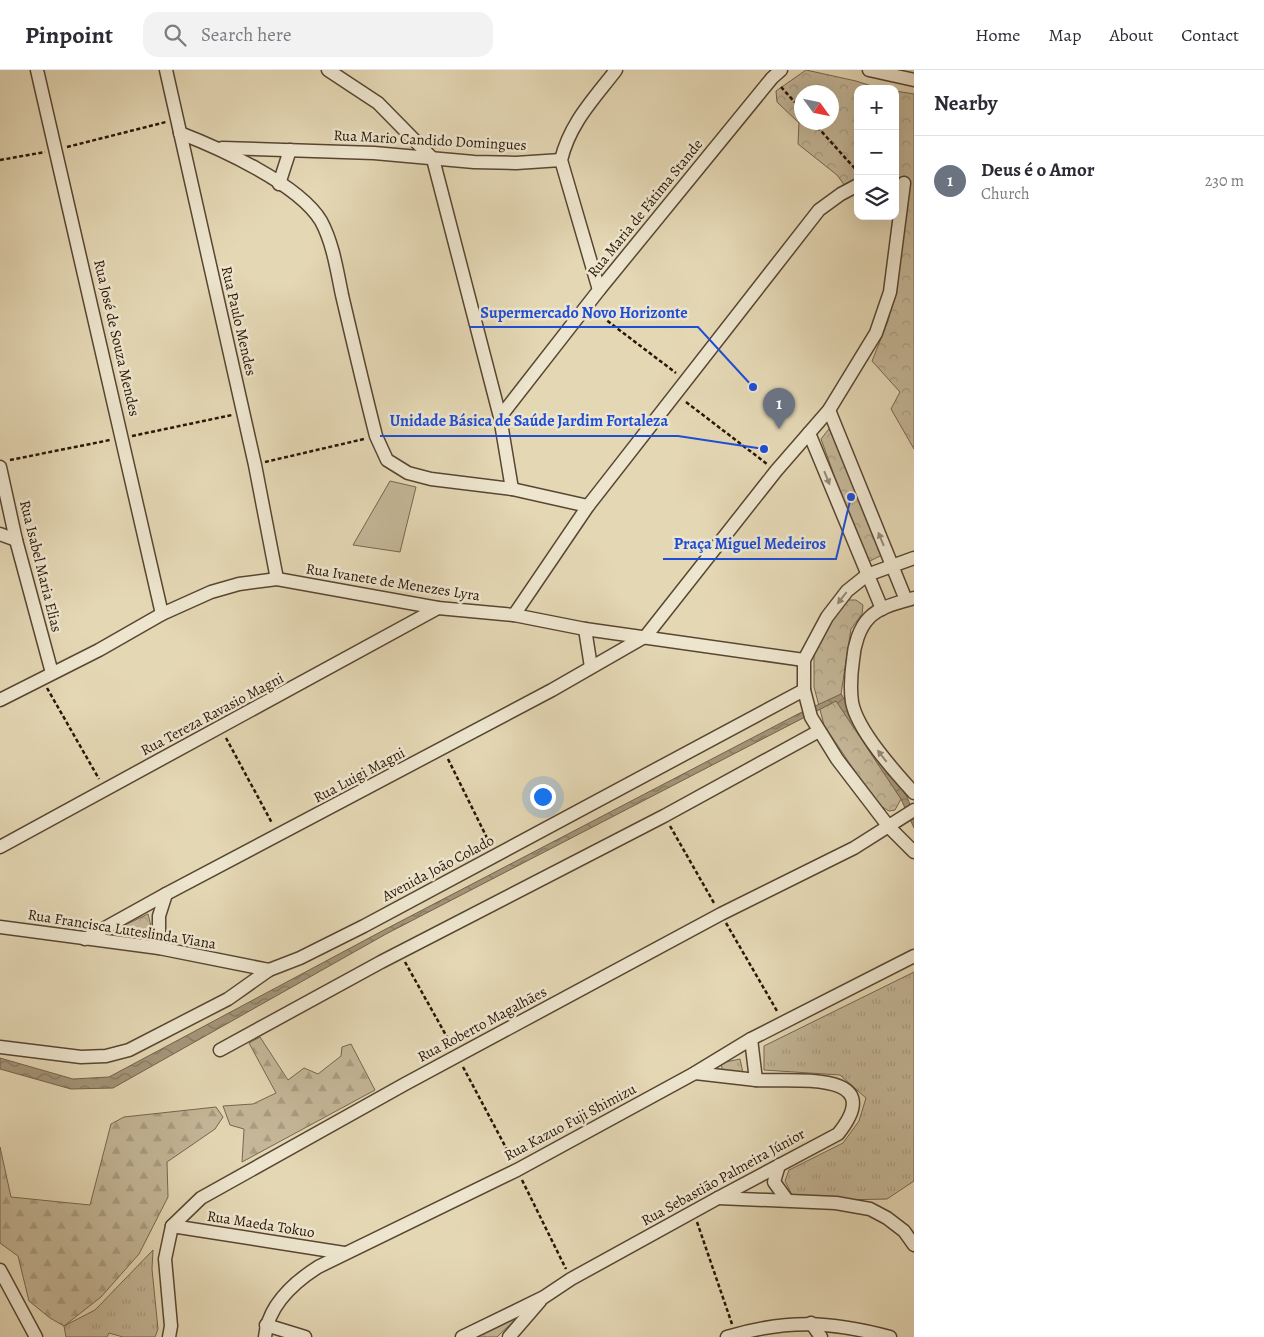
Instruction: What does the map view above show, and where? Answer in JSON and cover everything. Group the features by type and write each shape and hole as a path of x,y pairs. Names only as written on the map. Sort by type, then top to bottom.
{"street":[{"name":"Rua José de Souza Mendes","path":"37,70 86,275 162,614"},
{"name":"Rua Paulo Mendes","path":"166,70 255,465 277,579"},
{"path":"328,70 378,103 433,159 500,417 512,489"},
{"path":"599,290 561,160 566,139 573,126 616,70"},
{"path":"869,70 914,80"},
{"name":"Rua Maria de Fátima Stande","path":"500,417 599,290 777,74"},
{"path":"180,133 220,148 279,184 304,203 321,221 332,253 376,436 387,460 408,473 431,479 512,489 588,506"},
{"name":"Rua Mario Candido Domingues","path":"220,148 374,153 433,159 516,163 561,160"},
{"path":"279,184 290,150"},
{"path":"646,636 776,471 829,410 876,333 885,312 896,254 904,183"},
{"path":"514,615 588,506 820,210 841,194 854,187"},
{"path":"829,410 891,566 910,599 882,609 869,618 860,633 854,653 851,677 852,704 872,742 914,793"},
{"path":"809,433 882,609"},
{"name":"Rua Isabel Maria Elias","path":"0,467 47,676"},
{"path":"0,534 16,540"},
{"path":"914,558 867,575 847,591 827,617 804,660 804,690 811,717 819,731 889,828 914,852"},
{"name":"Rua Ivanete de Menezes Lyra","path":"0,700 100,650 162,614 211,592 238,584 277,579 438,608 514,615 585,629 646,636 804,660"},
{"name":"Rua Tereza Ravasio Magni","path":"0,847 438,608"},
{"path":"585,629 591,667"},
{"name":"Rua Luigi Magni","path":"85,939 166,894 443,748 646,636"},
{"name":"Avenida João Colado","path":"0,1047 81,1056 106,1056 129,1050 156,1038 228,999 269,970 308,954 496,856 804,690"},
{"path":"220,1050 400,953 664,816 819,731"},
{"name":"Rua Roberto Magalhães","path":"172,1226 202,1198 457,1055 721,914 854,848 889,828 914,810"},
{"path":"159,948 159,916 166,894"},
{"name":"Rua Francisca Luteslinda Viana","path":"0,927 159,948 269,970"},
{"name":"Rua Kazuo Fuji Shimizu","path":"266,1331 279,1300 311,1272 517,1170 695,1073 751,1040 914,956"},
{"path":"695,1073 756,1080 751,1040"},
{"name":"Rua Sebastião Palmeira Júnior","path":"462,1337 544,1297 572,1279 718,1198 838,1134 850,1119 854,1107 853,1098 846,1090 835,1084 823,1081 756,1080"},
{"path":"779,1165 774,1182 787,1200"},
{"path":"718,1198 836,1203 870,1209 904,1231 914,1245"},
{"path":"169,1337 171,1326 165,1259 172,1226"},
{"name":"Rua Maeda Tokuo","path":"172,1226 344,1254"},
{"path":"0,1270 36,1337"},
{"path":"509,1337 544,1297"},
{"path":"811,1323 821,1337"},
{"path":"731,1336 765,1326 811,1323 861,1334 890,1337"},
{"path":"266,1331 305,1337"}],"path":[{"path":"777,74 794,98"},
{"path":"0,160 55,150 177,119"},
{"path":"820,130 854,168"},
{"path":"588,306 687,381"},
{"path":"676,394 776,471"},
{"path":"255,465 376,436"},
{"path":"47,676 105,791"},
{"path":"220,727 279,836"},
{"path":"443,748 496,856"},
{"path":"664,816 784,1023"},
{"path":"400,953 457,1055 572,1279"},
{"path":"694,1212 731,1336"}],"green space":[{"path":"806,70 868,85 854,85 854,188 848,190 837,175 798,144 799,130 839,130 839,85 794,85 794,118 777,102 776,91"},
{"path":"899,92 914,94 914,449 891,409 900,392 872,361 888,321 896,287 904,183 899,182"},
{"path":"832,425 882,555 866,563 821,439"},
{"path":"390,481 416,487 400,552 353,545"},
{"path":"846,600 856,600 863,605 862,614 851,629 841,694 865,740 901,799 895,810 889,811 876,803 824,725 814,687 814,654 832,620"},
{"path":"148,914 154,938 106,934"},
{"path":"914,972 914,1181 887,1199 795,1201 785,1181 789,1170 843,1143 859,1121 866,1098 840,1075 764,1070 764,1046"},
{"path":"260,1037 288,1080 304,1068 318,1074 341,1056 342,1047 351,1044 375,1090 242,1162 244,1129 230,1125 223,1106 253,1104 276,1093 249,1043"},
{"path":"740,1059 743,1073 723,1073 721,1063"},
{"path":"216,1107 223,1117 215,1129 167,1162 168,1197 139,1254 101,1297 64,1326 50,1318 29,1301 18,1256 0,1243 0,1147 11,1197 90,1205 111,1124 124,1117"},
{"path":"153,1250 152,1269 158,1329 155,1337 123,1337 109,1333 107,1337 66,1337 64,1326 95,1310"},
{"path":"516,1314 518,1317 497,1337 478,1337"}],"water":[{"path":"841,694 907,797 914,814 914,828 901,799 836,701 386,934 113,1088 71,1089 0,1069 0,1058 73,1079 109,1077 384,930 798,714"}],"place":[{"name":"Supermercado Novo Horizonte","path":"753,387"},
{"name":"Deus é o Amor","path":"779,429"},
{"name":"Unidade Básica de Saúde Jardim Fortaleza","path":"764,449"},
{"name":"Praça Miguel Medeiros","path":"851,497"}]}
